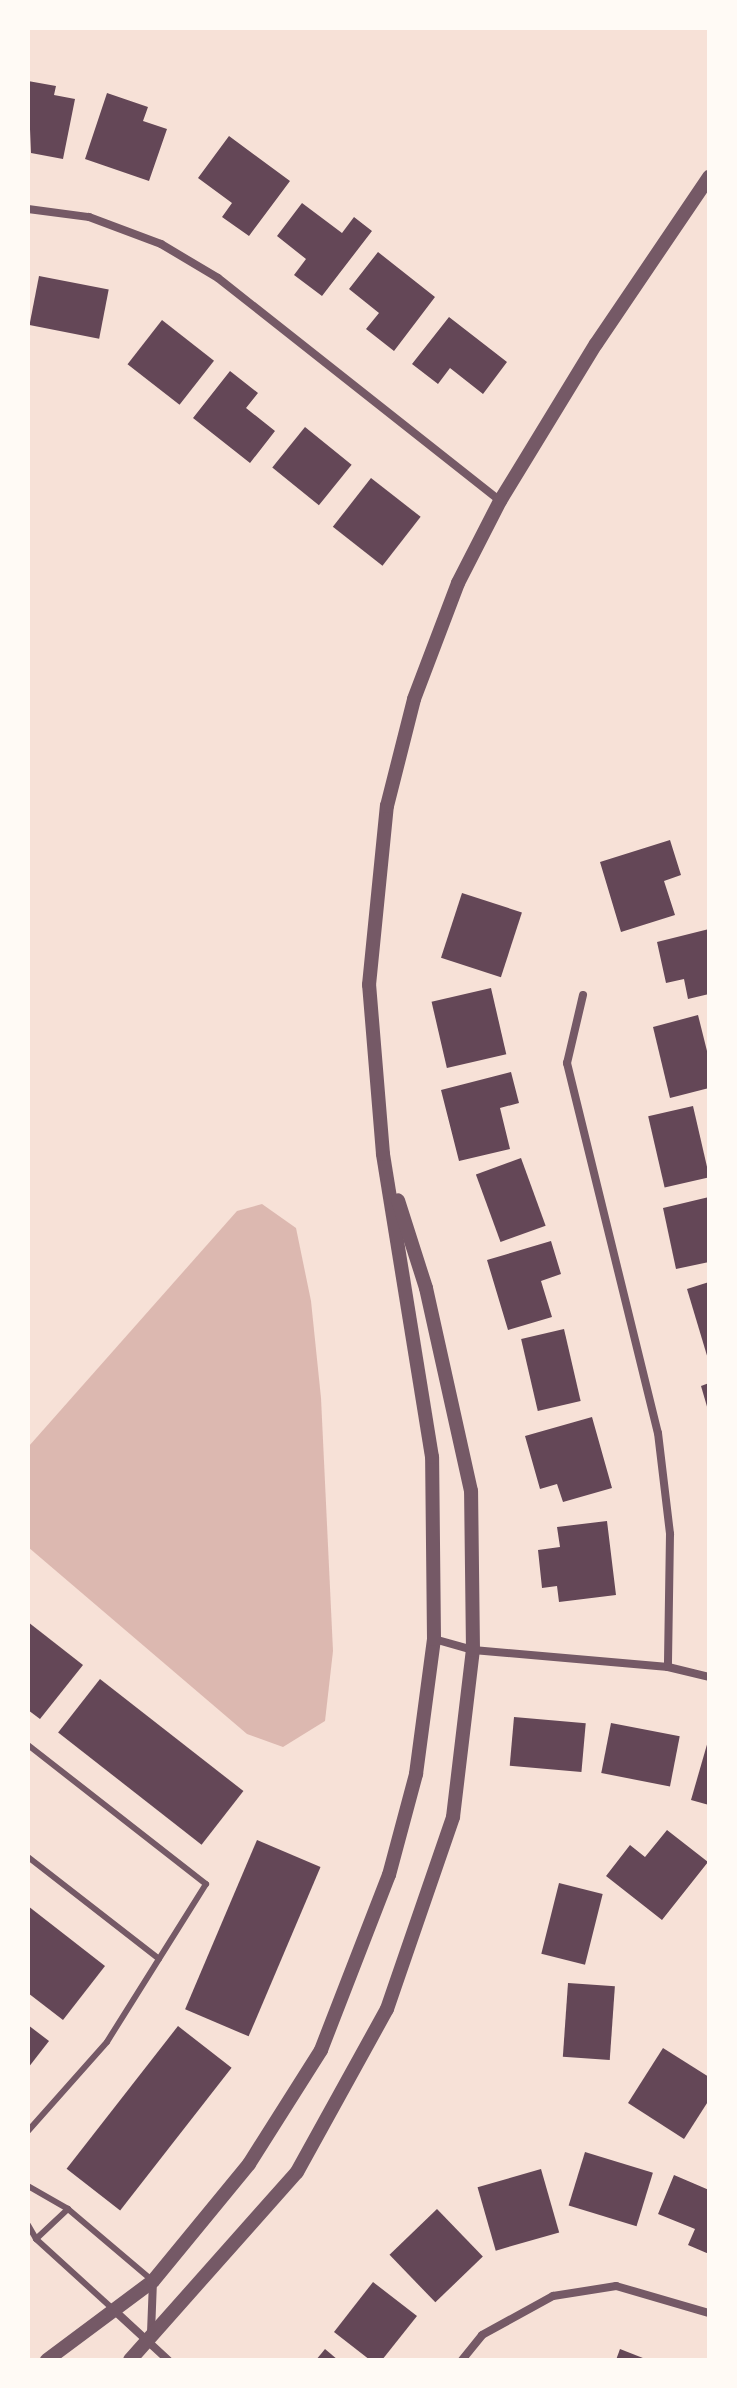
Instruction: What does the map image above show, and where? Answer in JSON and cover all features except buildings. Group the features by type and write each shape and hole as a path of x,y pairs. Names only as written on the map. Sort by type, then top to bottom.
{"street":[{"path":"47,2360 116,2312 153,2281 249,2164 321,2050 389,1875 416,1774 434,1639 432,1457 383,1154 369,985 387,806 414,699 458,583 500,501 596,344 709,177"},
{"path":"28,209 89,217 161,244 218,278 500,501"},
{"path":"583,995 567,1063 658,1433 670,1534 668,1667"},
{"path":"130,2360 150,2342 297,2172 387,2009 453,1817 473,1650 471,1491 426,1288 383,1154"},
{"path":"434,1639 473,1650 668,1667 709,1677"},
{"path":"150,2342 153,2281"},
{"path":"462,2360 482,2335 553,2296 616,2286 709,2313"},
{"path":"116,2312 168,2360"}],"lane":[{"path":"28,1745 206,1884 107,2042 28,2131"},
{"path":"28,1857 159,1959"},
{"path":"28,2186 68,2209 153,2281"},
{"path":"36,2239 68,2209"},
{"path":"28,2225 36,2239 116,2312"}],"shaded area":[{"path":"262,1204 296,1228 311,1301 321,1398 333,1651 325,1721 283,1747 247,1734 28,1547 29,1446 237,1211"}]}
